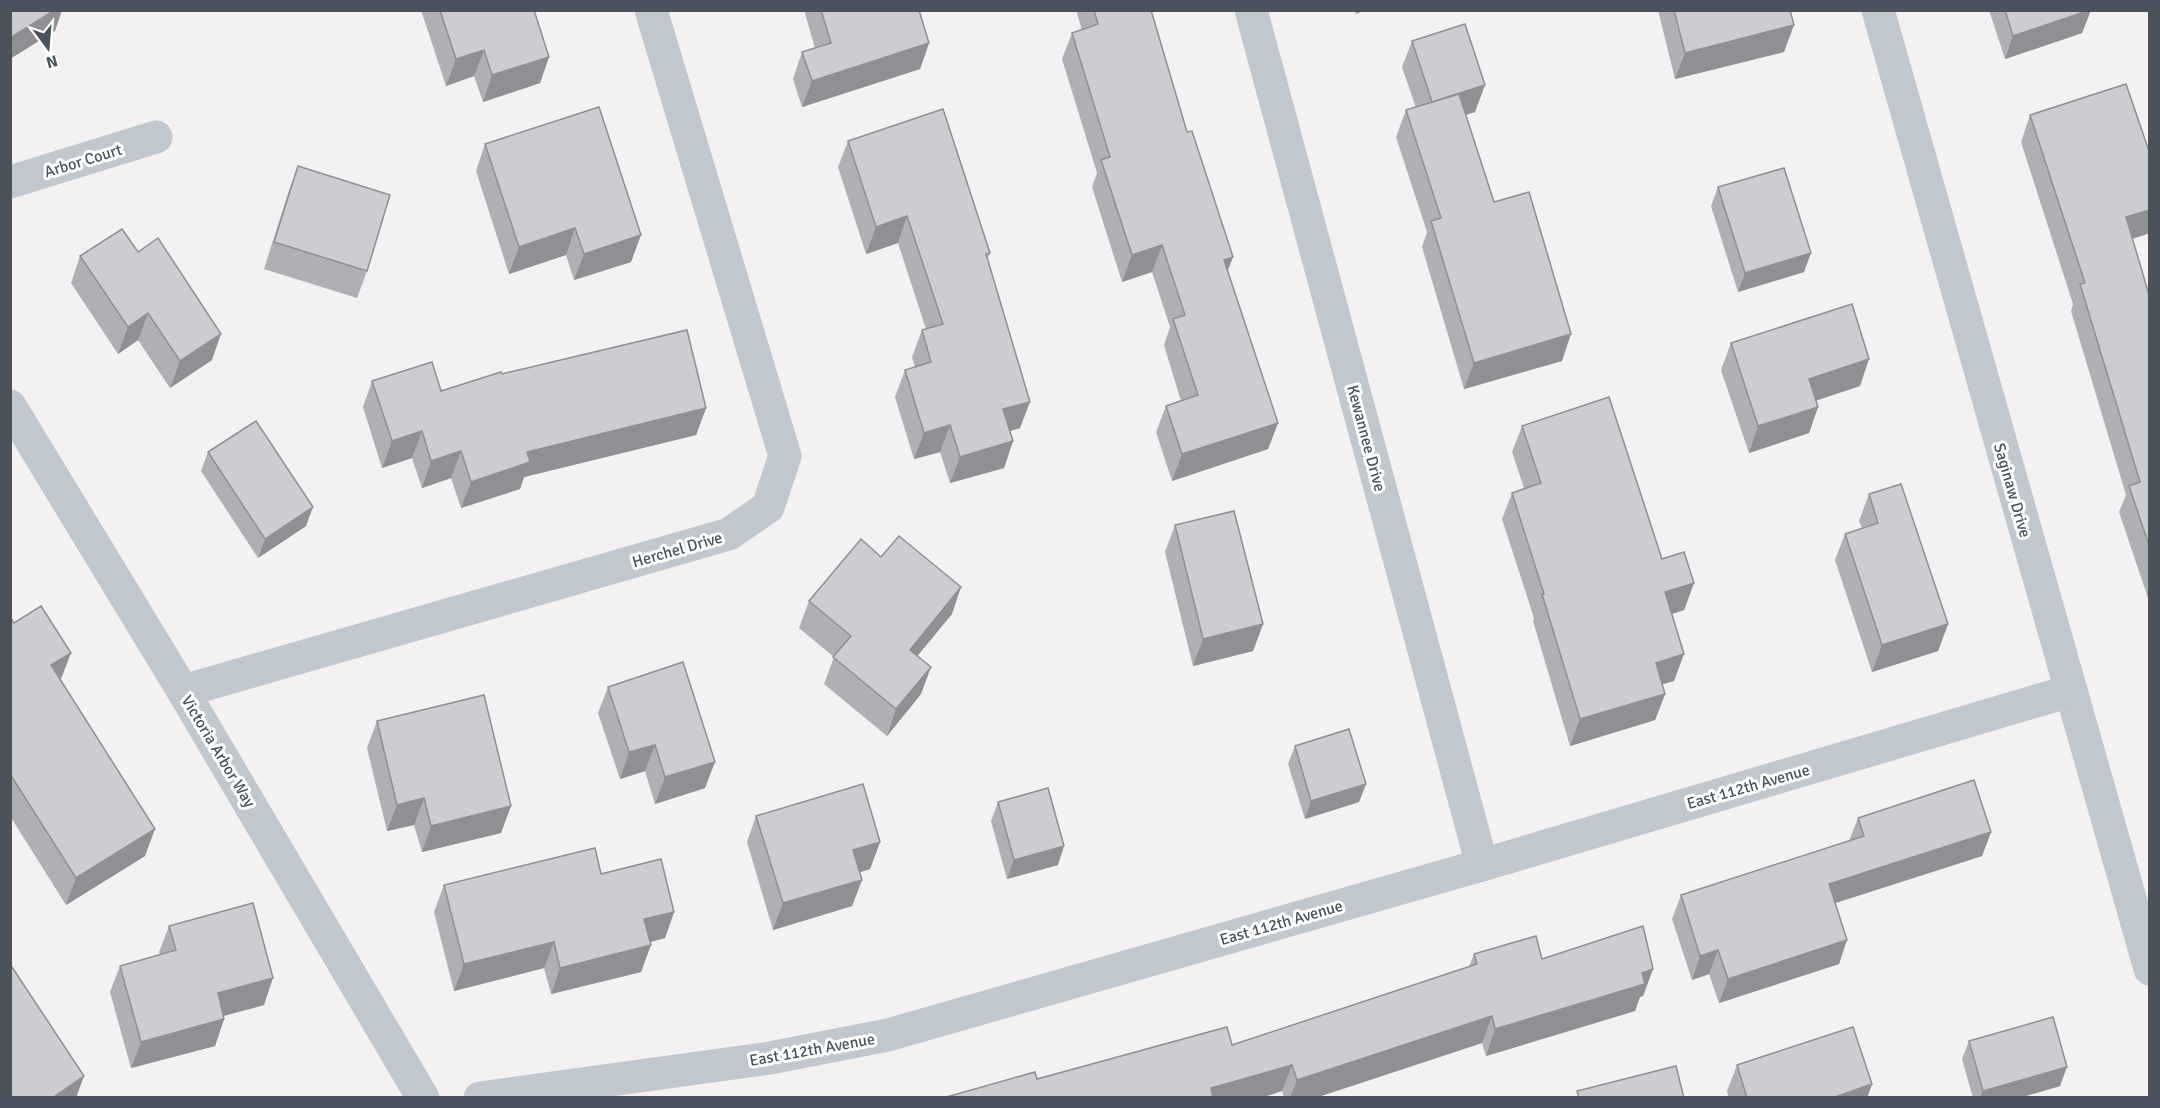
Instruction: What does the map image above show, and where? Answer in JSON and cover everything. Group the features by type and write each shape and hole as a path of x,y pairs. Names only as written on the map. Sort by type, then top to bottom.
{"street":[{"name":"Herchel Drive","path":"183,691 729,534 768,507 785,456 651,10"},
{"name":"Kewannee Drive","path":"1251,10 1482,865"},
{"name":"Saginaw Drive","path":"1878,10 2150,969"},
{"name":"Arbor Court","path":"10,182 156,137"},
{"name":"Victoria Arbor Way","path":"10,406 183,691 423,1098"},
{"name":"East 112th Avenue","path":"480,1098 770,1058 888,1035 1482,865 2070,691"}],"building":[{"path":"10,10 55,10 10,38"},
{"path":"440,10 534,10 549,57 492,75 484,50 456,59"},
{"path":"821,10 919,10 929,43 812,81 802,52 831,43"},
{"path":"1094,10 1151,10 1187,132 1192,131 1233,257 1224,260 1278,423 1182,454 1166,406 1198,395 1173,319 1185,315 1162,245 1132,255 1101,160 1110,157 1072,33 1098,24"},
{"path":"1674,10 1790,10 1794,25 1685,53"},
{"path":"2005,10 2090,10 2013,36"},
{"path":"1465,24 1485,85 1432,102 1412,41"},
{"path":"2126,84 2150,154 2150,210 2126,217 2150,298 2150,548 2129,486 2140,482 2080,284 2085,283 2030,115"},
{"path":"1459,94 1494,202 1529,192 1571,334 1474,363 1431,221 1441,218 1406,110"},
{"path":"599,107 641,235 584,254 575,228 519,247 485,144"},
{"path":"943,109 990,253 986,254 1030,402 1003,409 1013,441 960,457 950,425 924,433 905,370 931,362 922,330 943,324 907,216 876,227 848,141"},
{"path":"298,166 390,195 367,271 274,242"},
{"path":"1784,168 1811,253 1745,273 1718,187"},
{"path":"122,229 138,252 158,238 221,334 180,361 148,313 128,327 80,256"},
{"path":"1852,304 1869,359 1809,379 1818,407 1758,426 1731,343"},
{"path":"687,330 706,408 527,452 530,462 471,482 461,451 431,461 422,431 392,441 372,381 432,362 441,391 501,372 502,374"},
{"path":"1609,397 1662,559 1684,552 1694,583 1665,592 1684,654 1656,663 1665,694 1580,719 1512,493 1541,483 1522,426"},
{"path":"256,421 313,507 265,539 208,452"},
{"path":"1901,484 1948,624 1882,645 1845,534 1878,523 1869,494"},
{"path":"1234,511 1263,624 1203,639 1175,525"},
{"path":"899,536 961,587 910,650 931,667 896,709 833,657 851,636 809,601 861,539 881,557"},
{"path":"41,606 71,653 51,665 155,829 76,878 10,774 10,617 14,623"},
{"path":"683,662 715,762 665,777 655,745 629,752 608,687"},
{"path":"484,695 511,806 431,826 424,798 397,805 377,721"},
{"path":"1349,729 1366,784 1311,801 1295,746"},
{"path":"1974,780 1991,832 1829,884 1847,940 1728,979 1718,950 1700,956 1681,895 1864,836 1858,818"},
{"path":"863,784 880,842 853,850 862,880 783,903 756,816"},
{"path":"1048,788 1064,846 1014,860 998,802"},
{"path":"595,848 601,874 661,859 674,912 644,919 651,945 560,968 554,942 464,964 444,885"},
{"path":"253,903 273,978 218,993 224,1019 141,1042 120,966 176,950 169,926"},
{"path":"1643,926 1653,969 1642,973 1645,984 1495,1029 1492,1016 1297,1080 1292,1065 1211,1088 1213,1098 943,1098 1035,1072 1037,1079 1227,1027 1232,1045 1477,964 1474,954 1536,936 1542,959"},
{"path":"10,964 84,1076 52,1098 10,1098"},
{"path":"2053,1017 2067,1067 1983,1091 1969,1041"},
{"path":"1853,1027 1872,1084 1832,1098 1747,1098 1737,1065"},
{"path":"1676,1066 1684,1098 1579,1098 1577,1091"}]}
